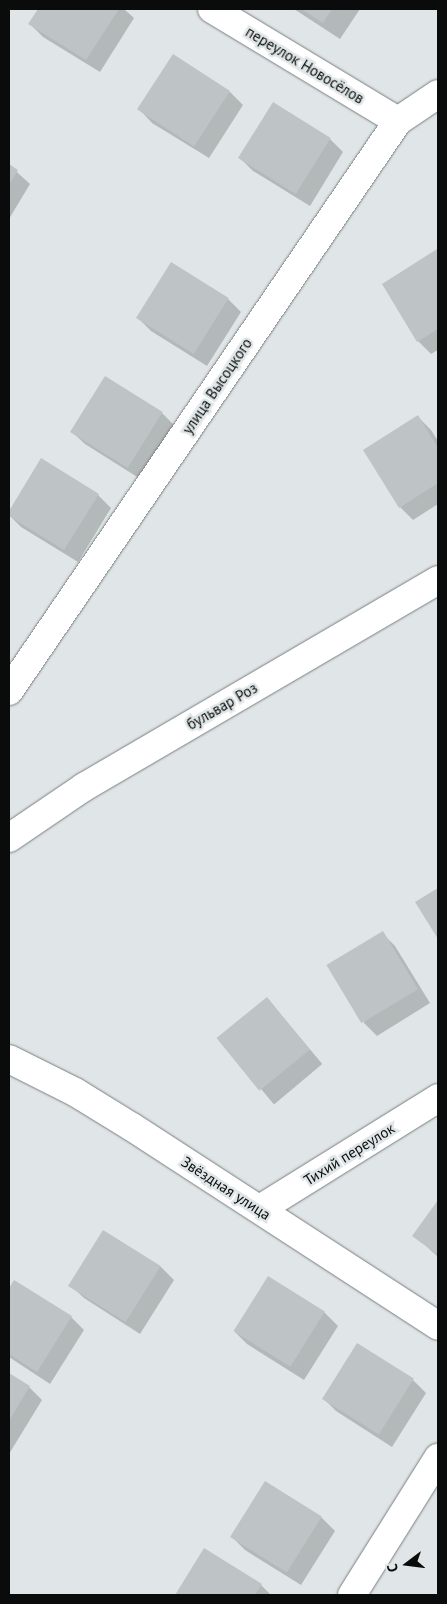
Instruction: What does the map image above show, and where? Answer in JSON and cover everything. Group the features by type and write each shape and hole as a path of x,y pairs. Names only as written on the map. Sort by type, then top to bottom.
{"street":[{"name":"переулок Новосёлов","path":"212,9 398,121"},
{"name":"улица Высоцкого","path":"9,691 398,121 438,94"},
{"name":"бульвар Роз","path":"9,838 92,782 438,580"},
{"name":"Звёздная улица","path":"9,1059 75,1092 260,1209 438,1326"},
{"name":"Тихий переулок","path":"260,1209 438,1098"},
{"path":"352,1595 438,1458"}],"building":[{"path":"38,9 119,9 86,60 28,24"},
{"path":"301,9 332,9 323,23"},
{"path":"173,54 230,91 194,146 137,109"},
{"path":"273,102 331,138 296,194 238,158"},
{"path":"9,164 18,170 9,185"},
{"path":"437,249 438,329 417,342 382,284"},
{"path":"171,262 229,298 194,354 136,318"},
{"path":"105,376 163,412 128,468 70,432"},
{"path":"418,415 438,448 438,483 399,508 363,450"},
{"path":"41,458 99,494 64,550 9,516 9,511"},
{"path":"438,888 438,939 415,902"},
{"path":"383,931 418,989 361,1023 326,965"},
{"path":"267,997 310,1050 259,1091 216,1038"},
{"path":"438,1200 438,1255 412,1236"},
{"path":"103,1230 161,1266 126,1322 68,1286"},
{"path":"268,1276 325,1312 290,1367 234,1331"},
{"path":"14,1280 72,1316 37,1372 9,1354 9,1288"},
{"path":"357,1343 414,1379 379,1434 322,1399"},
{"path":"9,1373 30,1386 9,1421"},
{"path":"265,1481 322,1517 287,1572 230,1537"},
{"path":"204,1548 262,1584 255,1595 175,1595"}]}
